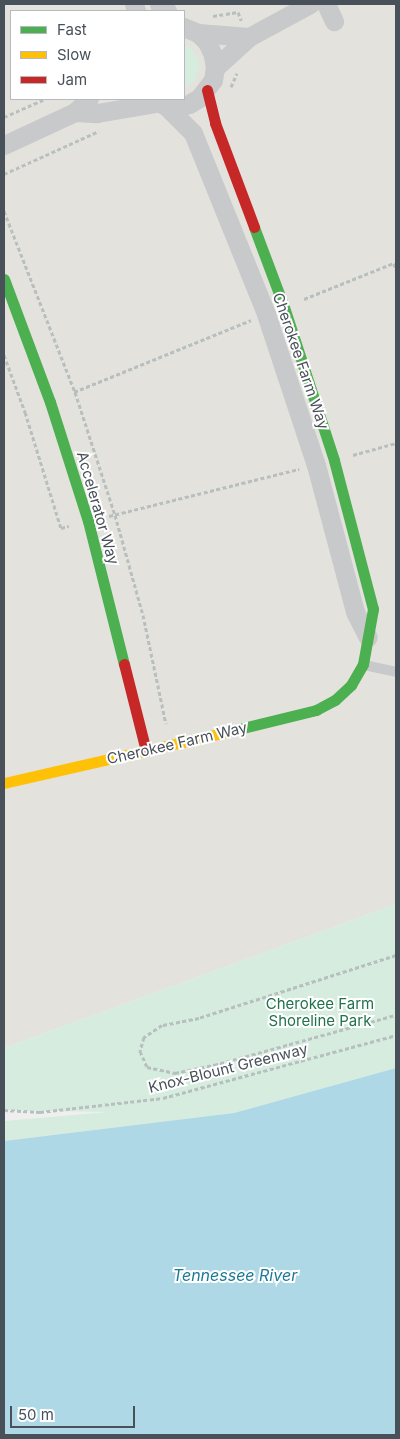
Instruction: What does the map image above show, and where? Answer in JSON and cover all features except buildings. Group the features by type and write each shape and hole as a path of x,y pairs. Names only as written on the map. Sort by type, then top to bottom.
{"street":[{"path":"215,68 249,37 310,4"},
{"path":"326,4 334,21"},
{"path":"188,28 249,37"},
{"path":"75,112 96,112 157,102 178,107 189,104 199,98 207,90 215,68 214,55 208,42 188,28"},
{"name":"Cherokee Farm Way","path":"4,783 316,710 335,700 351,685 363,664 373,609 368,585 334,460 284,307 215,123 207,90"},
{"path":"4,144 75,112 87,100"},
{"name":"Cherokee Farm Way","path":"157,102 193,133 258,317 316,465 355,612 368,638"},
{"name":"Accelerator Way","path":"4,279 50,402 88,521 146,751"}],"lane":[{"path":"363,664 396,672"}],"path":[{"path":"4,118 43,100"},
{"path":"4,211 75,392 115,514 143,615 167,728 168,746"},
{"path":"284,307 394,263 396,270"},
{"path":"246,312 258,317"},
{"path":"253,330 258,317"},
{"path":"25,412 258,317"},
{"path":"4,355 25,412 61,528 316,465"},
{"path":"353,465 350,455 396,443"},
{"path":"295,460 298,470"},
{"path":"396,955 199,1018 162,1025 144,1037 140,1051 147,1067 174,1073 214,1065 396,1014"},
{"name":"Knox-Blount Greenway","path":"4,1110 40,1112 163,1098 396,1035"}],"shaded area":[{"path":"4,4 396,4 396,904 4,1048"}],"green space":[{"path":"185,45 194,51 200,66 194,81 185,87"},
{"name":"Cherokee Farm Shoreline Park","path":"396,904 396,1068 234,1113 4,1141 4,1121 109,1112 4,1110 4,1048"}],"water":[{"name":"Tennessee River","path":"396,1068 396,1435 4,1435 4,1141 234,1113"}],"traffic: fast":[{"path":"222,733 316,710 335,700 351,685 363,664 373,609 334,460 284,307 254,227"},
{"path":"4,279 50,402 88,521 124,664"}],"traffic: slow":[{"path":"4,783 222,733"}],"traffic: jam":[{"path":"207,90 215,123 254,227"},
{"path":"124,664 146,751"}]}
